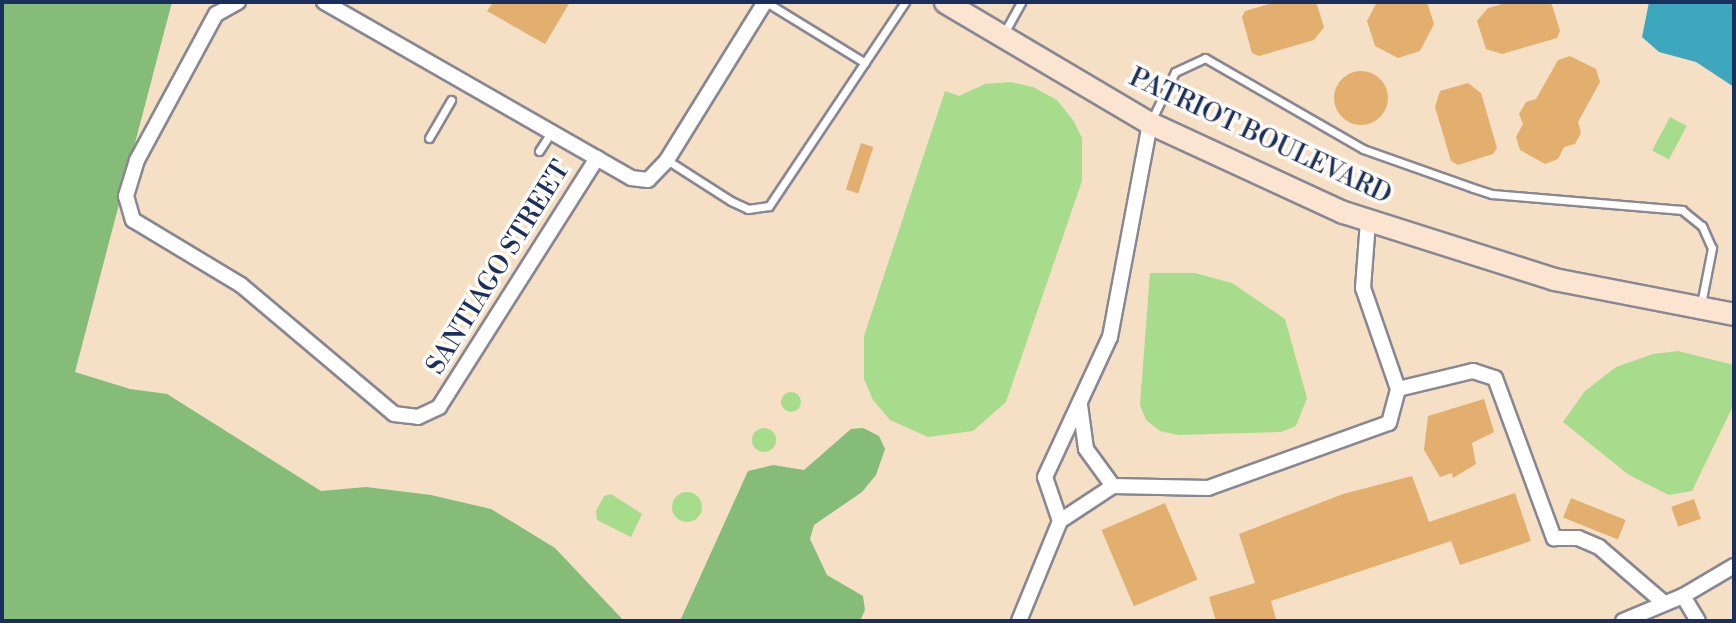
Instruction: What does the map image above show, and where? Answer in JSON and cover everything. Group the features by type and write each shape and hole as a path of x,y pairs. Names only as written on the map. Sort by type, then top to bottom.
{"street":[{"name":"SANTIAGO STREET","path":"238,2 216,14 137,160 126,196 133,220 241,285 394,414 418,417 439,407 461,378 597,158"},
{"path":"324,2 553,130 631,178 648,180 667,160 766,2"},
{"name":"PATRIOT BOULEVARD","path":"945,2 1150,123 1368,222 1554,279 1734,314"},
{"path":"1060,520 1045,477 1110,337 1150,123"},
{"path":"1019,621 1060,520 1113,486 1208,488 1389,423 1398,389 1363,288 1368,222"},
{"path":"1398,389 1473,371 1495,378 1554,538 1578,538 1599,547 1664,603"},
{"path":"1080,403 1086,449 1113,486"},
{"path":"1623,621 1683,596 1734,566"},
{"path":"1683,596 1698,621"}],"lane":[{"path":"766,2 865,63"},
{"path":"667,160 748,209 769,206 779,198 905,2"},
{"path":"1002,36 1021,2"},
{"path":"1150,123 1175,72 1205,58 1363,149 1482,191 1682,210 1702,226 1712,248 1700,309"},
{"path":"429,138 451,100"},
{"path":"539,151 553,130"}],"green space":[{"path":"2,2 172,2 75,372 130,389 167,394 321,491 366,487 431,495 491,509 555,548 624,621 2,621"},
{"path":"1010,82 1033,87 1057,100 1073,120 1082,138 1082,181 1006,402 973,431 928,437 890,420 873,400 864,379 864,336 945,91 959,96 985,84"},
{"path":"1670,117 1687,126 1669,159 1652,151"},
{"path":"1150,273 1195,273 1232,283 1285,319 1307,398 1296,426 1281,432 1178,435 1160,431 1146,420 1140,405"},
{"path":"1678,351 1734,365 1734,404 1692,491 1669,495 1629,475 1563,422 1585,391 1616,367 1653,354"},
{"path":"787,392 795,392 801,402 795,412 787,412 781,406 781,398"},
{"path":"764,428 773,431 776,440 773,449 764,452 755,449 752,440 755,431"},
{"path":"863,428 879,436 885,449 876,475 862,492 814,525 810,539 827,575 863,596 865,610 860,621 680,621 748,471 773,465 804,470 851,429"},
{"path":"687,492 697,497 702,507 697,517 687,522 677,517 672,507 677,497"},
{"path":"611,494 642,514 631,537 597,520 596,511 604,496"}],"water":[{"path":"1649,2 1734,2 1734,87 1696,62 1659,52 1642,37"}],"building":[{"path":"493,2 570,2 545,44 487,11"},
{"path":"1276,2 1316,2 1324,27 1314,40 1259,56 1252,53 1242,17 1245,11"},
{"path":"1377,2 1427,2 1434,24 1420,51 1398,58 1375,46 1367,21"},
{"path":"1510,2 1551,2 1560,31 1557,38 1502,54 1486,49 1477,21 1488,8"},
{"path":"1570,56 1596,69 1600,82 1578,122 1581,133 1575,144 1564,147 1558,159 1545,164 1520,150 1516,137 1523,124 1519,114 1526,102 1536,99 1558,60"},
{"path":"1361,71 1380,79 1388,98 1380,117 1361,125 1342,117 1334,98 1342,79"},
{"path":"1468,83 1481,93 1497,148 1493,154 1458,165 1451,161 1435,107 1440,91"},
{"path":"861,143 873,147 858,194 846,190"},
{"path":"1484,399 1494,432 1472,443 1476,464 1453,478 1452,473 1440,477 1424,450 1428,416"},
{"path":"1412,476 1429,522 1515,493 1531,541 1460,565 1451,541 1271,601 1276,619 1216,621 1209,597 1255,583 1239,534 1343,494"},
{"path":"1571,498 1626,520 1618,540 1563,517"},
{"path":"1694,499 1701,519 1678,527 1671,507"},
{"path":"1165,503 1197,579 1134,606 1101,530"}]}
